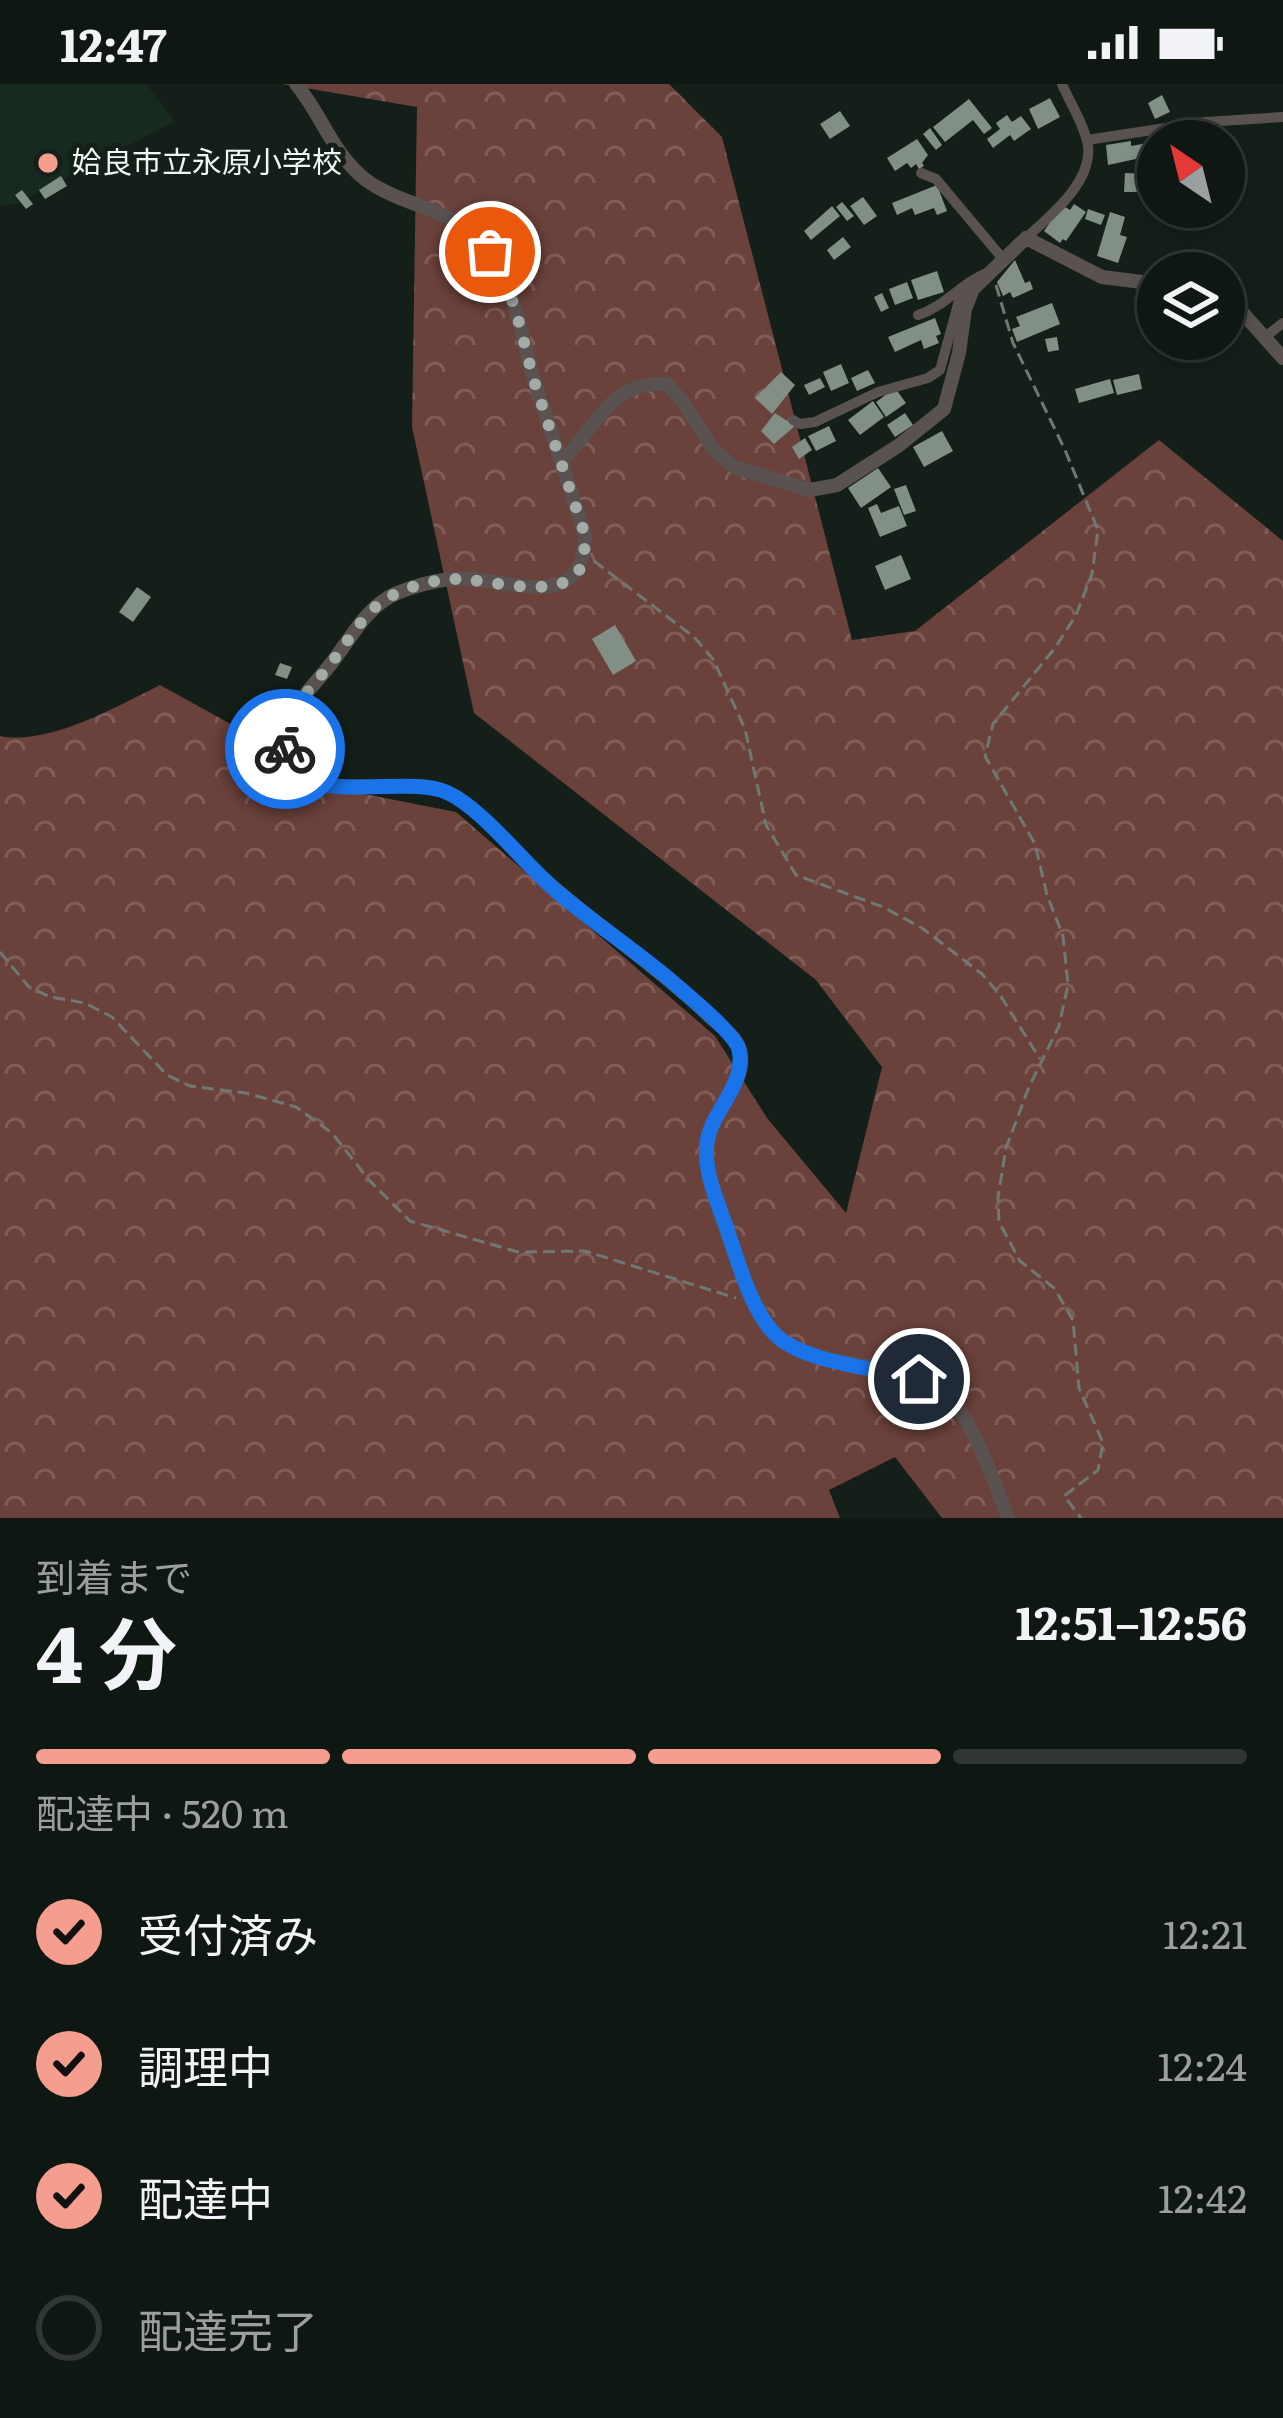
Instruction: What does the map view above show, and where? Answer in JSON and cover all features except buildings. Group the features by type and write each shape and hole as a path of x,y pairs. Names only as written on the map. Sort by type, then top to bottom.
{"street":[{"path":"296,84 349,166 370,183 460,225 490,252 515,307 585,535 585,555 571,580 555,586 450,579 395,594 374,607 291,712 286,723 286,758 298,778 336,787 414,784 442,790 465,802 555,890 672,982 734,1039 740,1053 738,1071 709,1132 707,1163 736,1255 775,1335 804,1352 935,1384 958,1410 992,1474 1008,1518"},
{"path":"793,420 815,422 940,370 960,297 1026,238 1076,186 1087,166 1087,140 1062,84"},
{"path":"1087,140 1205,122 1283,117"},
{"path":"921,173 936,179 995,267"},
{"path":"1026,238 1102,277 1137,281"},
{"path":"918,315 995,267"},
{"path":"562,461 624,391 643,382 667,384 712,449 734,467 810,490 837,485 944,409 972,291"},
{"path":"1245,315 1283,358"},
{"path":"1265,337 1283,323"}],"path":[{"path":"995,267 1013,343 1098,530 1092,574 1076,615 993,724 986,756 1035,844 1067,960 1064,1010 1006,1148 998,1197 999,1222 1020,1261 1054,1288 1073,1320 1079,1388 1103,1443 1098,1470 1064,1496 1081,1518"},
{"path":"585,555 694,637 713,659 745,729 766,825 796,875 883,907 922,928 982,974 1041,1060"},
{"path":"0,952 29,987 50,997 85,1003 112,1017 167,1076 296,1107 332,1133 410,1221 518,1252 585,1251 730,1297 755,1300"}],"shaded area":[{"name":"姶良市立永原小学校","path":"0,84 146,84 175,121 16,204 0,206"}],"green space":[{"path":"282,84 669,84 722,137 852,640 915,631 1159,440 1283,541 1283,1518 942,1518 895,1457 829,1490 840,1518 0,1518 0,736 19,738 61,730 160,685 354,792 456,812 715,1036 767,1118 846,1213 882,1067 816,980 474,713 412,427 417,107"}],"way so far":[{"path":"285,749 291,712 374,607 395,594 450,579 555,586 580,570 585,535 515,307 490,252"}],"place":[{"name":"姶良市立永原小学校","path":"48,163"}],"route":[{"path":"285,749 290,769 298,778 336,787 414,784 442,790 465,802 555,890 672,982 734,1039 740,1053 738,1071 709,1132 707,1163 736,1255 763,1315 775,1335 804,1352 919,1379"}]}
